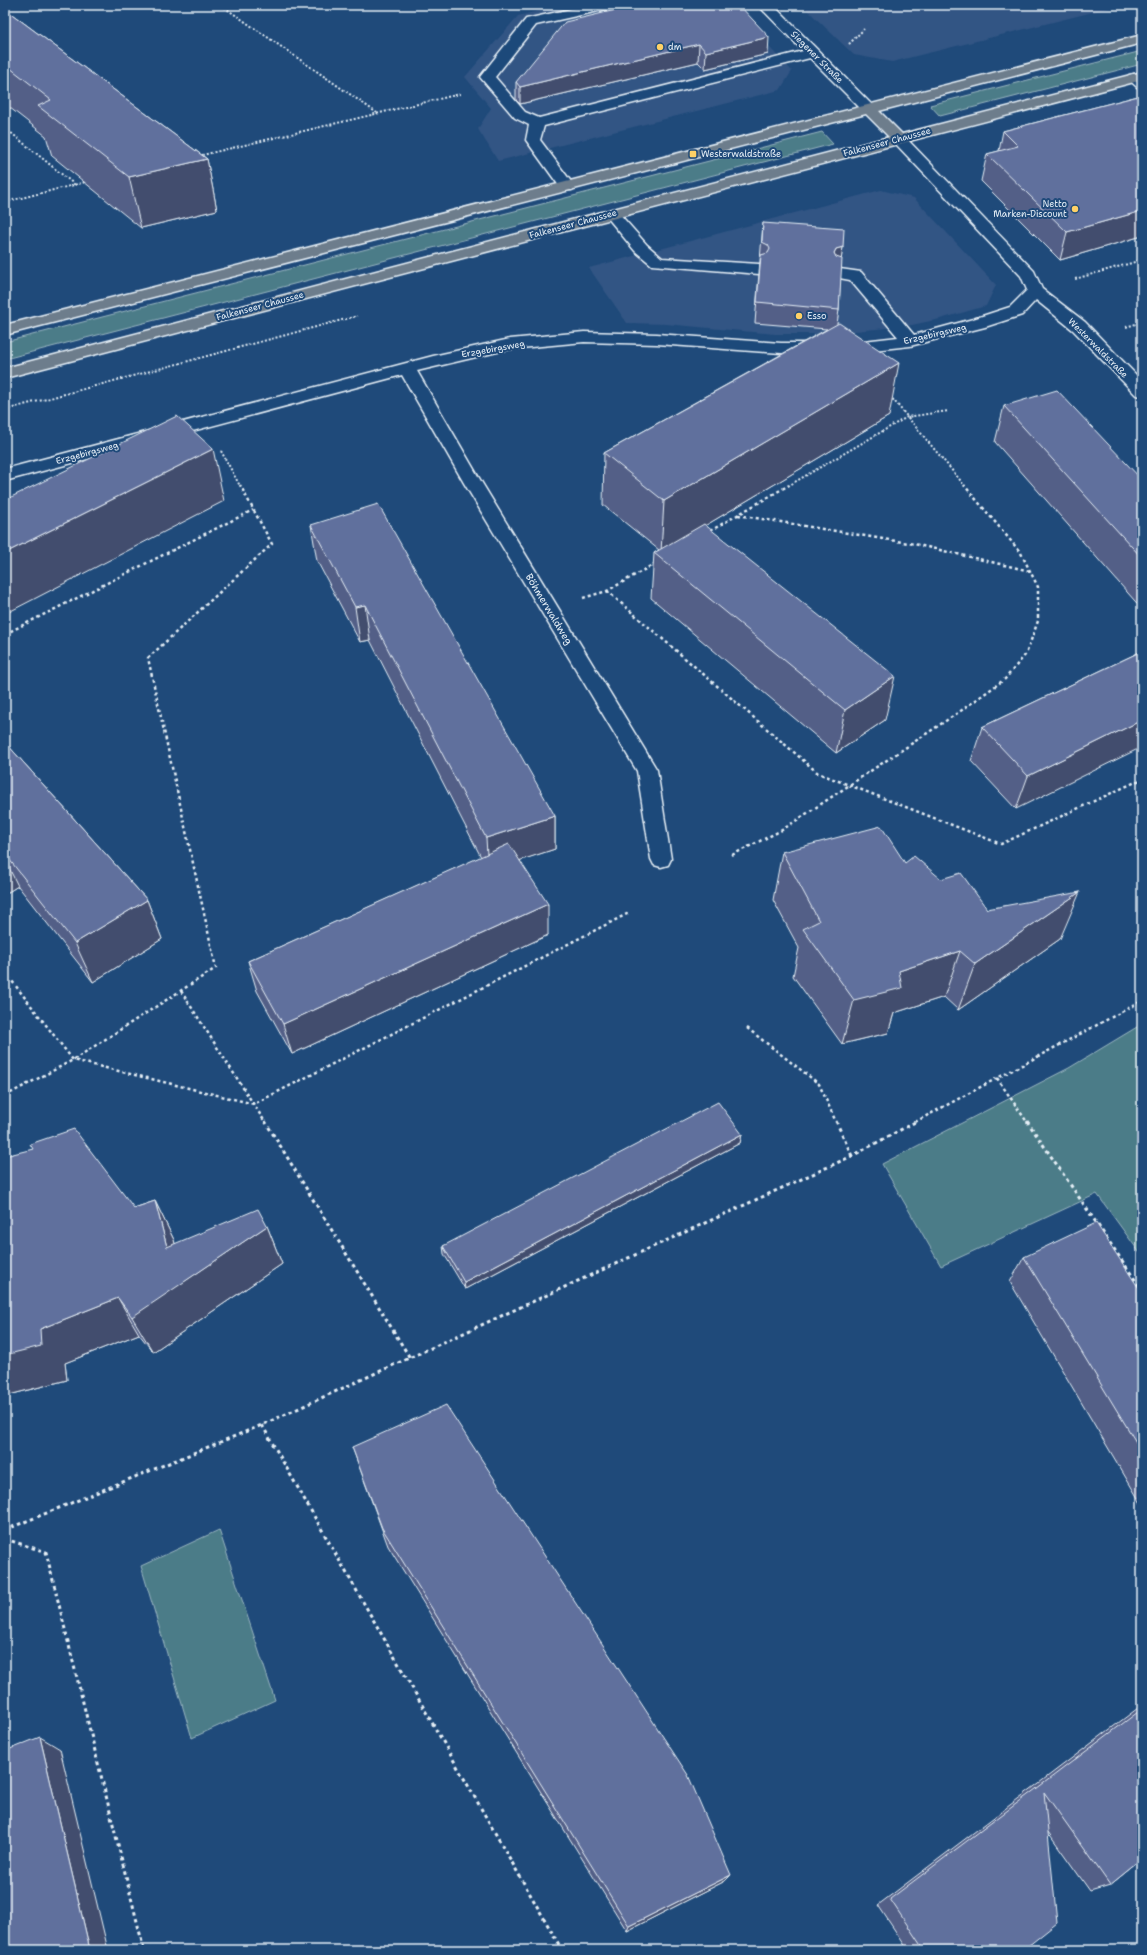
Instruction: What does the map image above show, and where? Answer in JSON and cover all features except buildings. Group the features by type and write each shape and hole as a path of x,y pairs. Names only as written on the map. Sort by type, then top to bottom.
{"main road":[{"path":"5,330 1142,39"},
{"name":"Falkenseer Chaussee","path":"5,373 899,139 1139,79"},
{"path":"869,109 899,139"}],"street":[{"path":"607,5 531,22 487,77 520,115 536,123 812,53"},
{"name":"Siegener Straße","path":"765,5 869,109"},
{"path":"536,123 533,140 567,187"},
{"name":"Westerwaldstraße","path":"899,139 1028,274 1035,291 1079,326 1142,391"},
{"path":"612,214 641,248 658,262 759,269"},
{"path":"840,274 855,275 910,341"},
{"name":"Erzgebirgsweg","path":"5,475 433,360 510,344 584,337 657,339 788,348 846,348 910,341 979,323 1016,311 1035,291"},
{"name":"Böhmerwaldweg","path":"407,368 477,490 648,770 661,859"}],"path":[{"path":"221,5 377,114"},
{"path":"848,45 864,29"},
{"path":"191,158 495,86"},
{"path":"5,128 75,185"},
{"path":"5,202 91,181"},
{"path":"1070,281 1142,260"},
{"path":"1124,328 1142,322"},
{"path":"732,855 782,830 962,710 1004,678 1026,654 1038,621 1038,587 1021,553 888,394"},
{"path":"704,535 907,417 948,411"},
{"path":"5,1096 73,1060 216,968 148,658 272,544 219,447"},
{"path":"5,634 253,510"},
{"path":"738,515 914,544 1030,572"},
{"path":"580,599 607,591 662,559"},
{"path":"607,591 818,773 851,784 1001,844 1142,779"},
{"path":"5,972 73,1060 254,1104 629,913"},
{"path":"181,991 254,1104 410,1358"},
{"path":"5,1530 262,1425 852,1156 1142,1001"},
{"path":"747,1028 819,1084 852,1156"},
{"path":"997,1078 1142,1290"},
{"path":"262,1425 562,1950"},
{"path":"5,1539 46,1552 144,1950"}],"shaded area":[{"path":"564,5 729,5 792,71 780,90 498,161 478,129 491,108 465,77 518,16"},
{"path":"802,5 1121,5 892,62 854,55"},
{"path":"881,190 914,198 996,285 986,306 940,319 907,326 824,334 775,334 666,324 627,323 589,268"}],"green space":[{"path":"1142,51 1142,64 940,116 930,105"},
{"path":"822,132 833,144 5,359 5,342"},
{"path":"1142,1024 1142,1256 1097,1194 941,1266 882,1164 1069,1068"},
{"path":"219,1530 275,1700 192,1738 141,1566"}],"place":[{"name":"dm","path":"660,47"},
{"name":"Westerwaldstraße","path":"693,154"},
{"name":"Netto Marken-Discount","path":"1075,209"},
{"name":"Esso","path":"799,316"}]}
